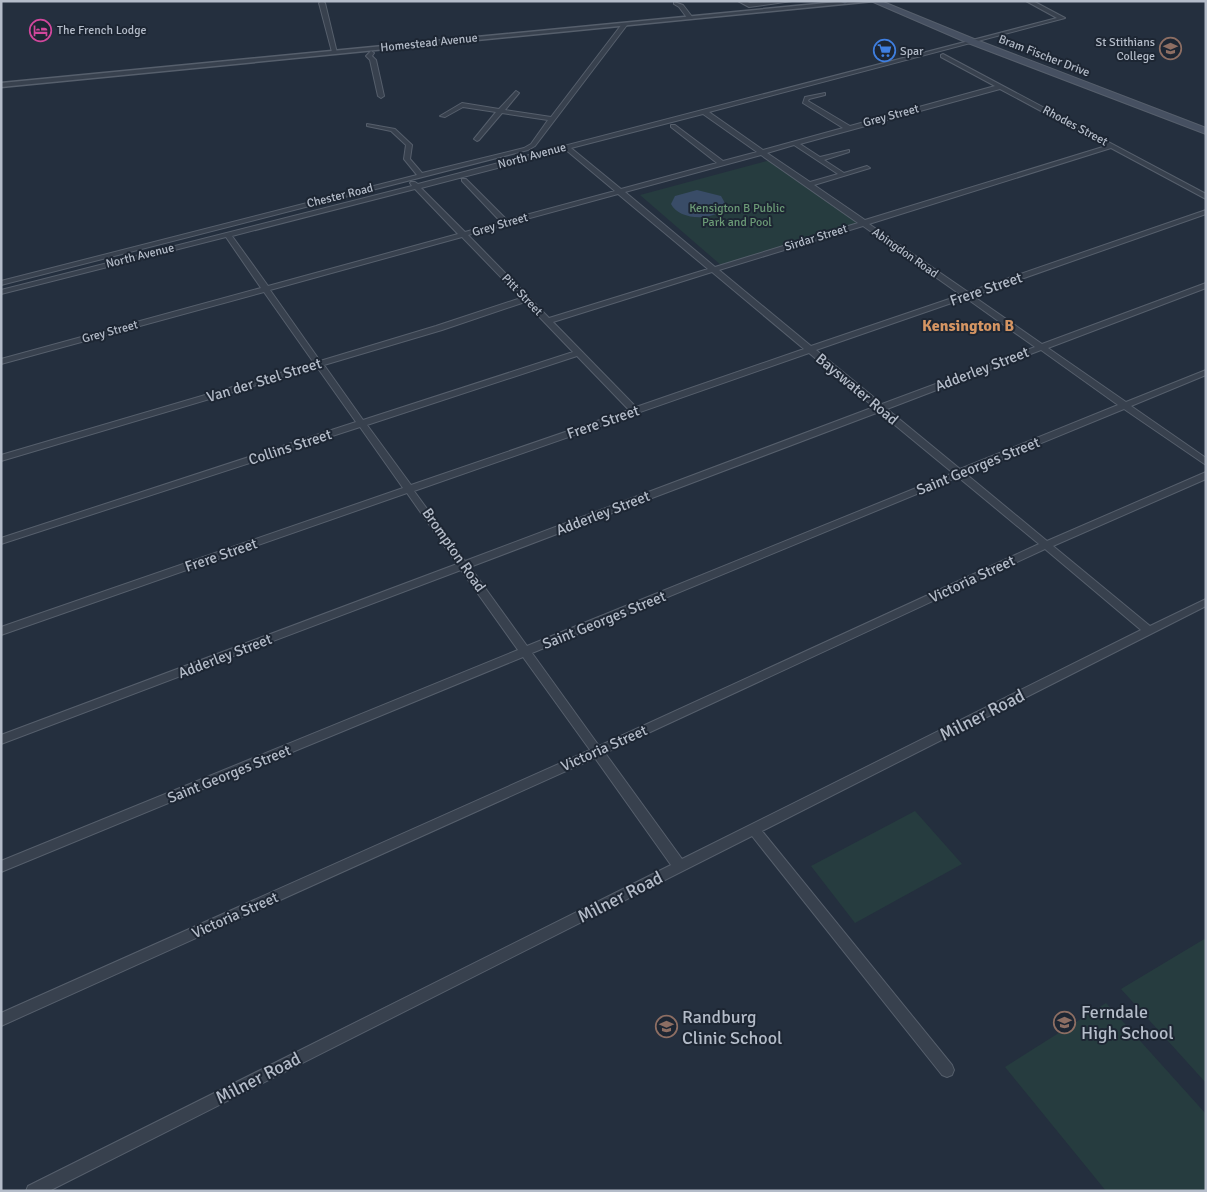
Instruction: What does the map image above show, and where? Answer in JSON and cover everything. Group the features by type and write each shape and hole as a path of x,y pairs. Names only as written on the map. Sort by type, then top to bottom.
{"main road":[{"name":"Bram Fischer Drive","path":"872,1 1206,131"},
{"name":"Bram Fischer Drive","path":"888,1 981,39 1206,124"},
{"path":"904,4 911,10"}],"street":[{"path":"740,1 749,4 790,1"},
{"name":"Homestead Avenue","path":"1,85 335,52 371,54 687,18 872,1"},
{"name":"North Avenue","path":"1,292 416,187 1062,18 1028,1"},
{"path":"675,2 687,18"},
{"path":"322,3 335,52"},
{"name":"Chester Road","path":"1,283 526,148 532,145 624,25"},
{"path":"371,54 381,96"},
{"name":"Rhodes Street","path":"943,56 1206,197"},
{"name":"Grey Street","path":"1,362 999,86"},
{"path":"477,139 503,111 516,93"},
{"path":"824,94 807,98 805,102 848,128"},
{"path":"443,116 462,105 553,117"},
{"name":"Abingdon Road","path":"703,111 1206,462"},
{"path":"369,125 393,130 409,145 408,160 421,176"},
{"path":"673,126 721,163"},
{"path":"795,143 843,175"},
{"name":"Sirdar Street","path":"548,321 1112,146"},
{"name":"Bayswater Road","path":"566,147 1148,630"},
{"path":"819,159 847,151"},
{"path":"808,185 867,168"},
{"name":"Pitt Street","path":"409,179 635,411"},
{"path":"464,180 506,223"},
{"name":"Frere Street","path":"1,631 1206,212"},
{"name":"Brompton Road","path":"228,234 318,364 680,867"},
{"name":"Adderley Street","path":"1,740 1206,285"},
{"name":"Van der Stel Street","path":"1,458 318,364 526,299"},
{"name":"Collins Street","path":"1,541 578,353"},
{"name":"Saint Georges Street","path":"1,867 1206,372"},
{"name":"Victoria Street","path":"1,1020 597,752 1046,545 1206,475"},
{"name":"Milner Road","path":"33,1191 1206,602"},
{"path":"754,830 947,1070"}],"green space":[{"name":"Kensigton B Public Park and Pool","path":"774,159 868,224 722,266 640,195"},
{"path":"915,811 962,864 855,923 811,866"},
{"path":"1206,938 1206,1083 1121,989"},
{"path":"1106,1003 1206,1114 1206,1191 1106,1191 1005,1067"}],"water":[{"path":"697,190 721,196 726,205 721,211 707,217 690,216 675,210 671,204 675,196"}],"place":[{"name":"The French Lodge","path":"41,30"},
{"name":"St Stithians College","path":"1171,49"},
{"name":"Spar","path":"884,51"},
{"name":"Ferndale High School","path":"1065,1022"},
{"name":"Randburg Clinic School","path":"666,1027"}],"district":[{"name":"Kensington B","path":"968,326"}]}
